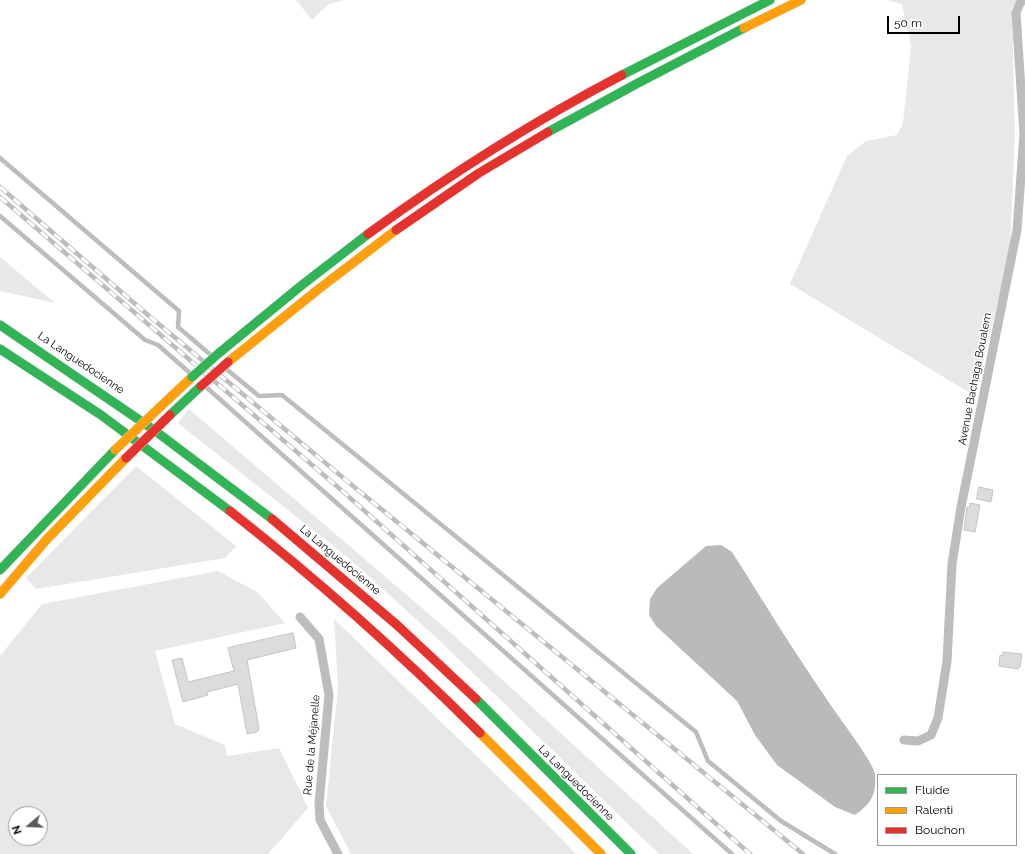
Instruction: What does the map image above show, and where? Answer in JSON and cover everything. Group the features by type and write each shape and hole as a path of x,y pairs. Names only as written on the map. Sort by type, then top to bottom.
{"highway":[{"path":"0,570 115,450 160,407 219,353 267,312 336,258 409,204 469,165 580,98 642,64 770,0"},
{"path":"0,594 47,539 170,415 228,362 347,266 478,174 575,116 651,75 801,0"},
{"name":"La Languedocienne","path":"0,325 99,389 174,443 247,498 314,553 398,626 440,665 631,854"},
{"path":"0,349 64,390 154,454 289,559 358,618 426,681 601,854"}],"street":[{"name":"Avenue Bachaga Boualem","path":"904,740 918,741 931,735 938,718 947,661 952,564 961,507 1017,230 1024,134 1016,13 1020,3 1024,0"},
{"name":"Rue de la Méjanelle","path":"300,617 319,639 329,695 319,804 320,820 338,854"}],"lane":[{"path":"0,158 179,311 178,327 259,396 282,395 696,732 708,761 781,820 835,854"},
{"path":"0,216 145,340 158,345 164,350 732,854"}],"shaded area":[{"path":"296,0 344,0 329,4 312,20"},
{"path":"887,0 1017,0 1012,8 1015,136 1010,249 975,396 790,284 847,156 866,141 897,135 903,123 911,46 902,4"},
{"path":"0,257 55,303 0,291"},
{"path":"189,409 450,632 693,854 659,854 441,642 351,560 178,423"},
{"path":"136,466 236,546 225,558 36,589 26,578"},
{"path":"721,545 732,552 830,705 873,768 875,774 874,793 865,807 855,815 835,807 777,765 755,735 737,701 656,626 649,615 650,599 657,588 706,546"},
{"path":"218,571 257,592 285,623 155,651 175,724 225,745 227,756 279,748 308,808 268,854 0,854 0,656 42,604"},
{"path":"334,619 541,818 576,854 351,854 326,806 338,687"}],"building":[{"path":"979,487 993,490 991,502 977,499"},
{"path":"970,503 980,505 975,532 964,530 967,507 970,507"},
{"path":"293,633 296,648 247,660 259,729 257,732 247,734 238,684 207,692 208,695 183,702 172,660 182,658 188,682 234,671 228,648"},
{"path":"1003,652 1022,654 1020,667 1018,667 1018,669 999,666 1000,655 1003,656"}],"railway":[{"path":"0,187 148,315 347,481 803,854"},
{"path":"0,197 340,489 750,854"}],"traffic: fast":[{"path":"622,75 770,0"},
{"path":"548,132 744,28"},
{"path":"219,353 302,285 368,234"},
{"path":"0,325 154,430 272,519"},
{"path":"0,349 101,415 230,511"},
{"path":"192,377 219,353"},
{"path":"170,415 201,386"},
{"path":"0,570 115,450"},
{"path":"476,699 631,854"}],"traffic: slow":[{"path":"744,28 801,0"},
{"path":"228,362 320,288 396,230"},
{"path":"160,407 192,377"},
{"path":"115,450 160,407"},
{"path":"0,594 47,539 126,458"},
{"path":"480,733 601,854"}],"traffic: jam":[{"path":"368,234 429,191 492,150 524,130 622,75"},
{"path":"396,230 479,173 548,132"},
{"path":"201,386 228,362"},
{"path":"126,458 170,415"},
{"path":"230,511 263,537 358,618 480,733"},
{"path":"272,519 397,625 476,699"}]}
